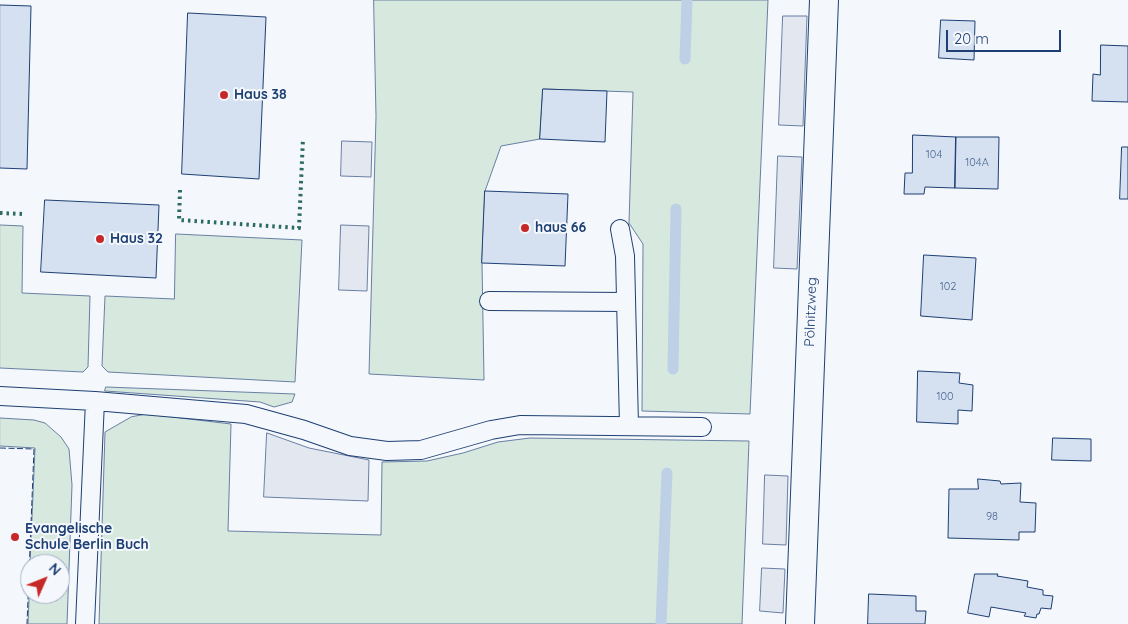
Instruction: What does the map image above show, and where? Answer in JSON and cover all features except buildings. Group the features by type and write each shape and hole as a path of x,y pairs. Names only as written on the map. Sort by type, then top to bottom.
{"street":[{"name":"Pölnitzweg","path":"800,624 824,0"}],"lane":[{"path":"620,229 625,256 629,426"},
{"path":"489,301 626,302"},
{"path":"0,396 95,401 246,414 304,430 350,446 387,451 421,450 491,430 520,425 702,427"},
{"path":"85,624 95,401"}],"shaded area":[{"path":"374,0 768,0 750,414 642,411 643,244 629,223 633,92 543,89 540,139 501,146 485,191 482,263 484,380 369,374 376,117"},
{"path":"783,16 807,16 803,126 779,125"},
{"path":"342,141 372,142 371,177 341,176"},
{"path":"778,156 802,157 797,269 774,268"},
{"path":"0,225 23,226 22,293 90,296 88,367 83,372 0,368"},
{"path":"341,225 369,226 367,291 339,290"},
{"path":"176,234 302,240 295,382 108,372 102,366 105,296 174,299"},
{"path":"106,387 295,394 292,402 274,407 260,402 105,391"},
{"path":"147,414 231,424 228,531 381,535 382,462 427,461 463,453 498,442 530,438 749,441 742,624 99,624 105,432 131,417"},
{"path":"0,418 34,420 45,423 61,437 69,449 72,485 70,554 30,554 35,448 0,446"},
{"path":"267,433 309,448 369,460 368,501 264,497"},
{"path":"765,475 788,476 786,545 763,544"},
{"path":"762,568 785,569 783,613 760,611"},
{"path":"29,604 68,604 67,624 28,624"}],"waterway":[{"path":"685,59 687,0"},
{"path":"673,369 676,209"},
{"path":"661,624 667,473"}],"hedge":[{"path":"180,190 179,220 299,228 303,138"},
{"path":"0,213 23,214"}],"fence":[{"path":"0,448 34,449 27,624"}],"place":[{"name":"Haus 38","path":"224,95"},
{"name":"haus 66","path":"525,228"},
{"name":"Haus 32","path":"100,239"},
{"name":"Evangelische Schule Berlin Buch","path":"15,537"}]}
